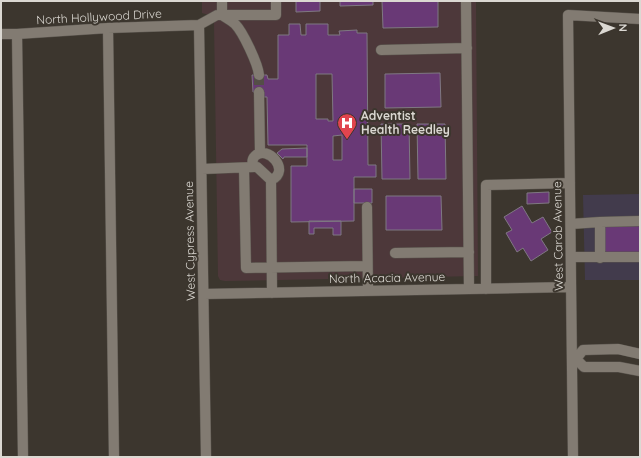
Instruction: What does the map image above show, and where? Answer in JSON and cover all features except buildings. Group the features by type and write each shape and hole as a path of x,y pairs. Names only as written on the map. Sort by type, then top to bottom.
{"street":[{"path":"222,1 222,15"},
{"path":"199,26 217,15 276,15 276,1"},
{"path":"466,1 469,289"},
{"path":"222,15 235,24 240,31 255,60 259,75"},
{"name":"West Carob Avenue","path":"573,457 574,359 571,257 568,15 640,20"},
{"name":"North Hollywood Drive","path":"1,34 108,28 199,26"},
{"name":"West Cypress Avenue","path":"199,26 206,457"},
{"path":"108,28 114,457"},
{"path":"17,34 24,457"},
{"path":"381,50 466,48"},
{"path":"259,92 260,153"},
{"path":"272,180 278,175 280,169 279,166 269,154 263,152 257,154 249,168 246,268 367,266"},
{"path":"202,169 257,167 272,180 272,293"},
{"path":"486,289 486,185 570,184"},
{"path":"367,206 368,291"},
{"path":"571,224 640,221"},
{"path":"600,222 600,258"},
{"path":"394,253 469,252"},
{"path":"571,257 640,257"},
{"name":"North Acacia Avenue","path":"204,294 572,287"},
{"path":"601,349 602,366"},
{"path":"640,354 618,349 583,350 574,359 584,366 619,367 640,371"}],"shaded area":[{"name":"Adventist Health Reedley","path":"202,1 476,1 478,276 220,280 218,276 214,23 209,15 202,13"},
{"path":"640,194 640,280 585,280 583,195"}],"tunnel":[{"path":"259,75 259,92"}],"place":[{"name":"Adventist Health Reedley","path":"347,140"}]}
